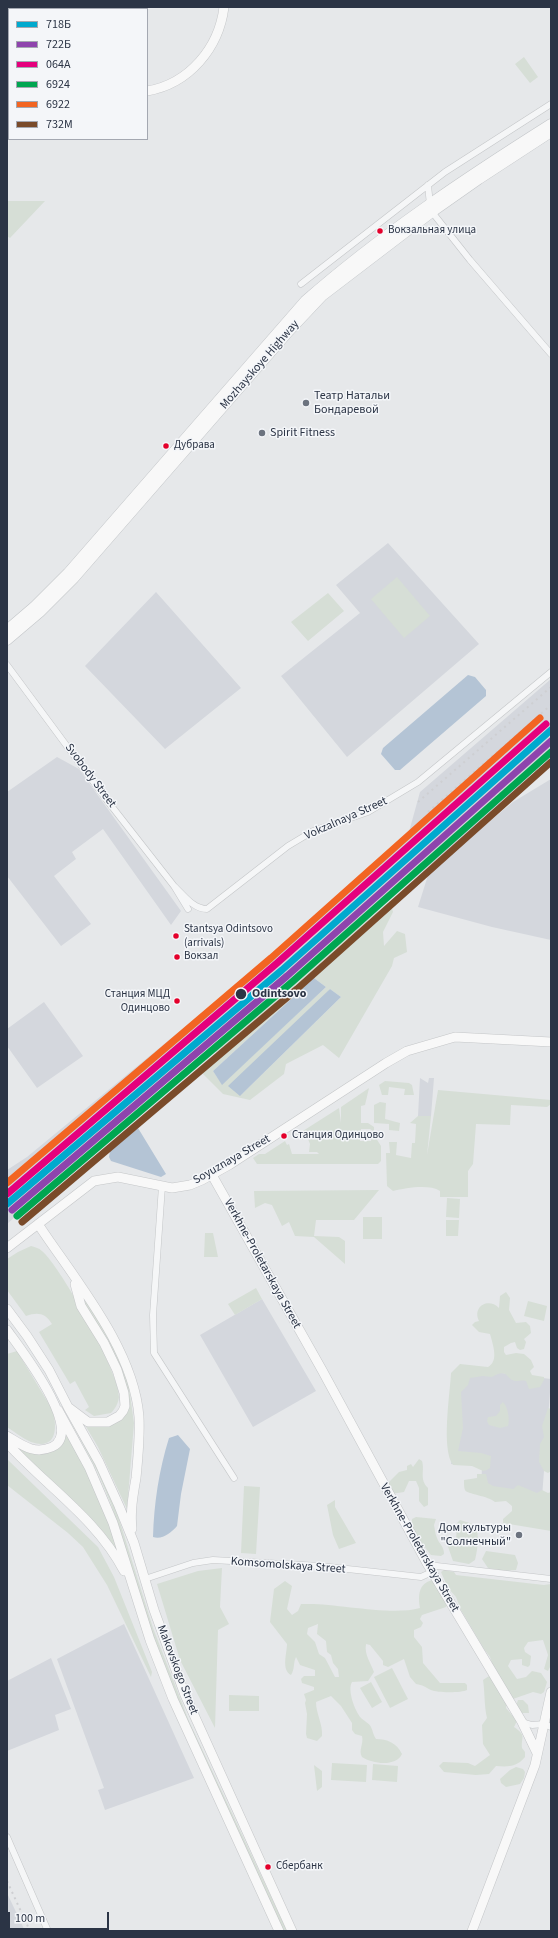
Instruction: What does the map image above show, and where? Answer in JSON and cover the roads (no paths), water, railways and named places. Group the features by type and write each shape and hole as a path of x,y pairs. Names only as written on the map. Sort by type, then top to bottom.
{"main road":[{"name":"Mozhayskoye Highway","path":"7,640 34,618 74,578 311,307 475,172 551,124"},
{"name":"Mozhayskoye Highway","path":"7,630 35,606 68,573 305,301 335,276 431,208 551,132"}],"street":[{"path":"148,91 179,80 202,60 214,39 224,7"},
{"path":"301,284 428,185 475,152 551,104"},
{"path":"428,185 431,208 470,260 551,354"},
{"name":"Svobody Street","path":"7,665 174,886 188,909"},
{"name":"Vokzalnaya Street","path":"194,905 201,909 207,909 288,846 313,831 368,812 418,782 551,672"},
{"name":"Svobody Street","path":"174,886 194,905"},
{"name":"Soyuznaya Street","path":"7,1248 94,1181 118,1177 172,1188 190,1185 212,1175 407,1051 458,1037 551,1042"},
{"name":"Verkhne-Proletarskaya Street","path":"212,1175 322,1370 430,1569 522,1722 537,1753"},
{"path":"162,1186 153,1299 152,1334 154,1354 234,1478"},
{"path":"38,1224 108,1330 124,1359 134,1387 137,1402 139,1431 131,1516 134,1543"},
{"path":"68,1406 88,1422 102,1423 119,1416 125,1406 125,1400 117,1370 104,1343 81,1306 73,1277"},
{"name":"Makovskogo Street","path":"7,1309 49,1370 99,1462 134,1543 154,1610 185,1695 292,1931"},
{"name":"Makovskogo Street","path":"7,1330 38,1375 89,1467 102,1495 120,1543 132,1586 160,1667 173,1699 279,1931"},
{"path":"7,1436 31,1450 39,1450 55,1446 61,1434 58,1410"},
{"path":"7,1444 101,1535 118,1558 132,1586"},
{"name":"Komsomolskaya Street","path":"145,1579 202,1561 320,1566 421,1578 430,1569 551,1579"},
{"path":"472,1931 536,1765 537,1753 547,1726 551,1692"},
{"path":"522,1722 532,1725 547,1726"},
{"path":"7,1837 48,1931"}],"water":[{"path":"468,675 475,677 486,690 486,696 400,770 395,770 381,754 383,748"},
{"path":"314,978 326,987 222,1085 213,1071"},
{"path":"330,989 341,997 240,1096 228,1086"},
{"path":"138,1128 166,1174 161,1177 111,1161 109,1157 110,1151"},
{"path":"178,1435 190,1449 181,1494 177,1526 166,1535 156,1538 153,1537 156,1499 162,1462 169,1438"}],"railway":[{"path":"418,802 551,687"},
{"path":"428,812 551,705"},
{"path":"489,800 523,777 551,762"},
{"path":"7,1881 30,1931"}],"place":[{"name":"Вокзальная улица","path":"380,231"},
{"name":"Театр Натальи Бондаревой","path":"306,403"},
{"name":"Spirit Fitness","path":"262,433"},
{"name":"Дубрава","path":"166,446"},
{"name":"Stantsya Odintsovo (arrivals)","path":"176,936"},
{"name":"Вокзал","path":"177,957"},
{"name":"Odintsovo","path":"241,994"},
{"name":"Станция МЦД Одинцово","path":"177,1001"},
{"name":"Станция Одинцово","path":"284,1136"},
{"name":"Дом культуры \"Солнечный\"","path":"519,1535"},
{"name":"Сбербанк","path":"268,1867"}]}
